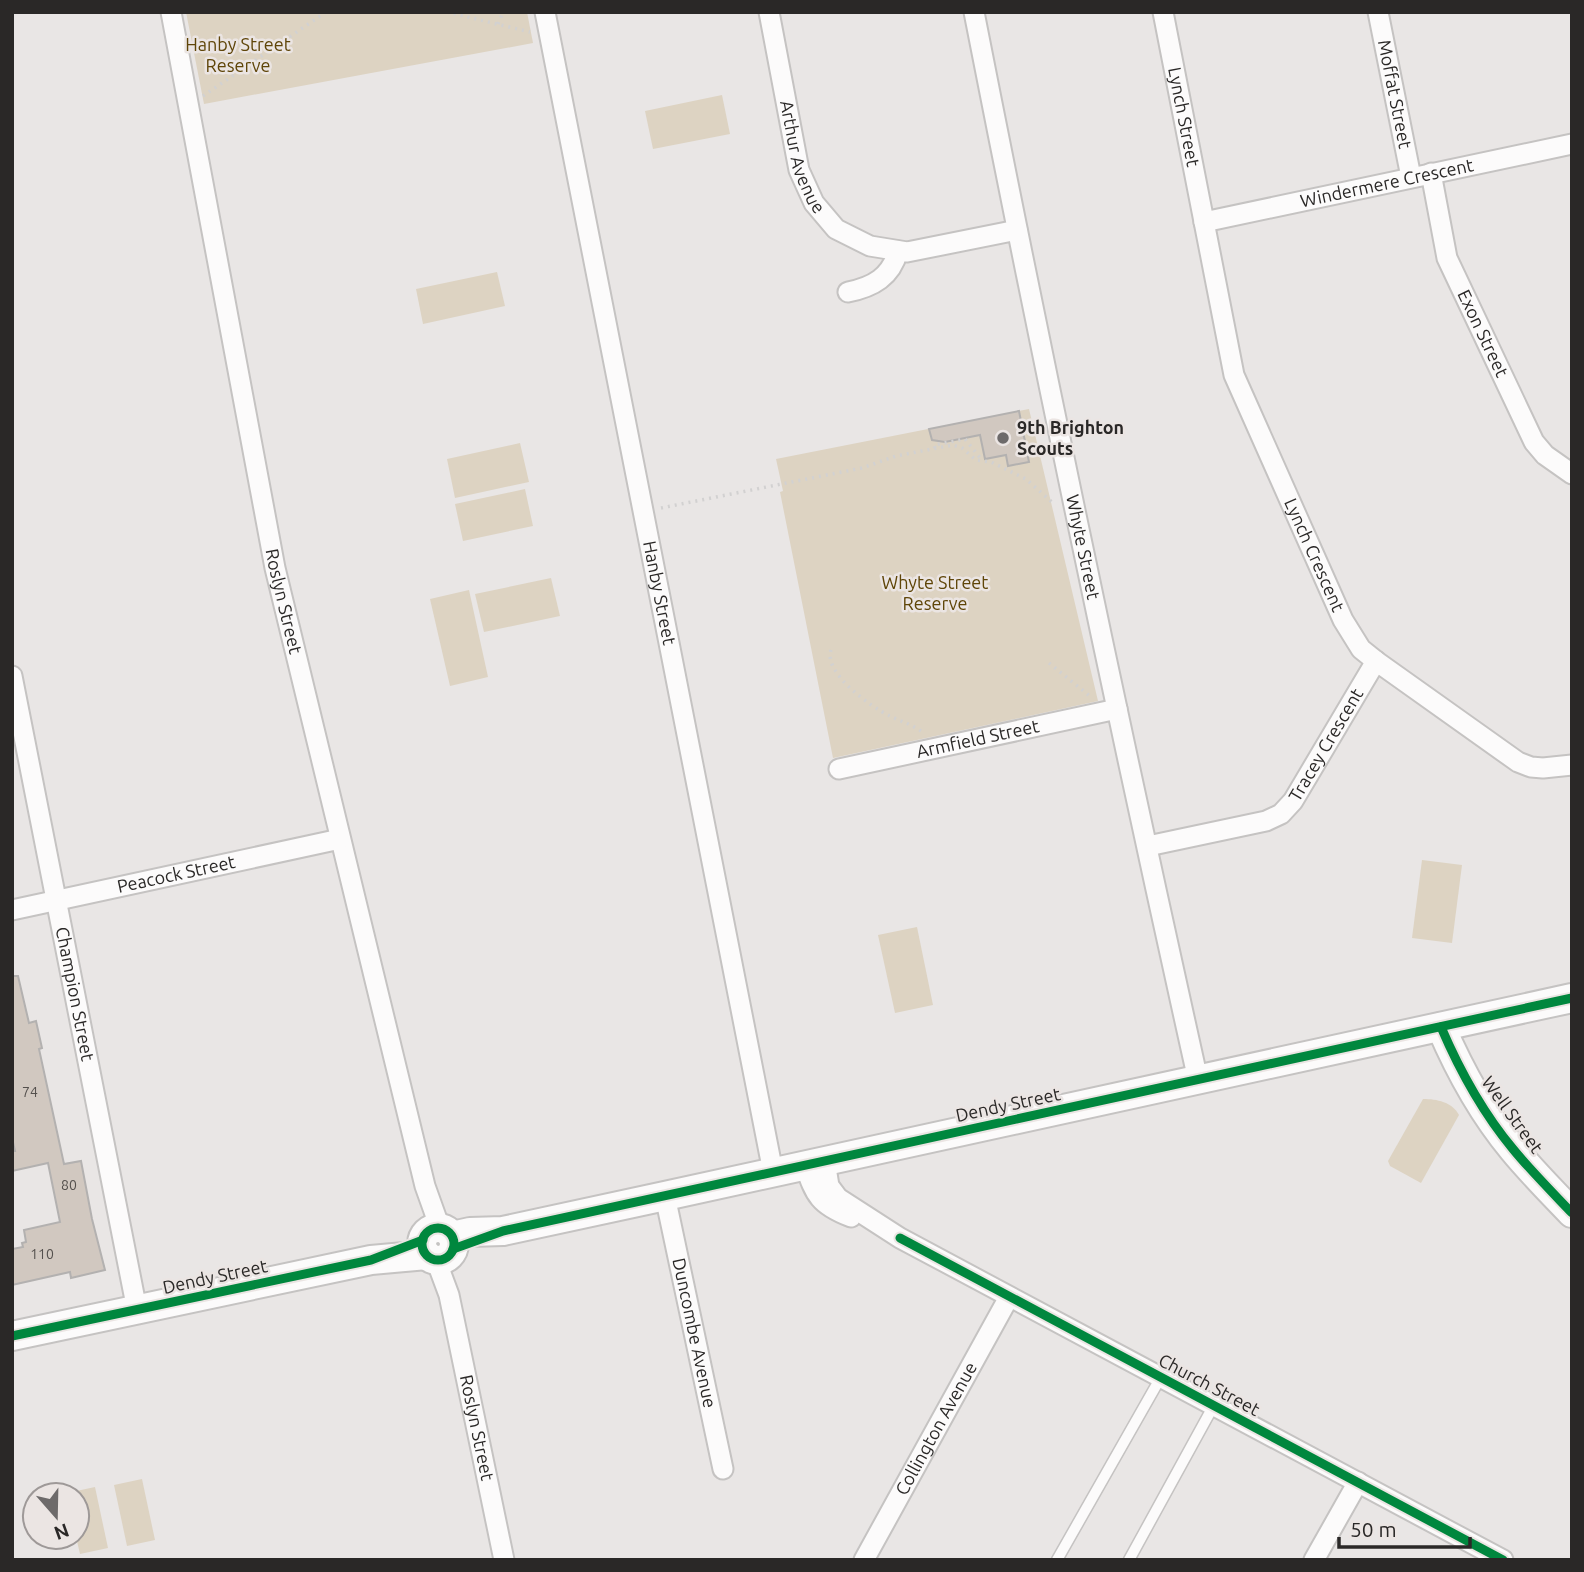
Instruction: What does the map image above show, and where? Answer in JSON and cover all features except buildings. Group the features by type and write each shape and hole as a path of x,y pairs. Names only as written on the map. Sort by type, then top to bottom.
{"street":[{"name":"Roslyn Street","path":"171,12 275,568 425,1186 504,1560"},
{"name":"Hanby Street","path":"545,12 773,1172"},
{"name":"Arthur Avenue","path":"769,12 799,170 814,202 836,229 870,246 898,251 922,250 1017,230"},
{"name":"Whyte Street","path":"974,12 1117,709 1198,1080"},
{"name":"Lynch Street","path":"1163,12 1204,222"},
{"name":"Moffat Street","path":"1378,12 1411,177"},
{"name":"Windermere Crescent","path":"1204,222 1572,144"},
{"name":"Exon Street","path":"1431,173 1450,268 1534,442 1545,455 1572,474"},
{"name":"Lynch Crescent","path":"1204,222 1234,375 1343,620 1361,649 1518,762 1543,768 1572,765"},
{"path":"848,292 878,282 895,261 898,251"},
{"name":"Tracey Crescent","path":"1148,846 1266,821 1281,814 1293,801 1376,662"},
{"name":"Champion Street","path":"12,676 137,1310"},
{"name":"Armfield Street","path":"839,769 1117,709"},
{"name":"Peacock Street","path":"12,910 340,839"},
{"name":"Dendy Street","path":"12,1336 1572,998"},
{"name":"Well Street","path":"1441,1027 1459,1067 1512,1148 1572,1213"},
{"name":"Church Street","path":"815,1163 813,1189 825,1205 900,1238 1503,1560"},
{"name":"Duncombe Avenue","path":"665,1196 723,1469"},
{"name":"Collington Avenue","path":"864,1560 1009,1297"},
{"path":"1314,1560 1358,1482"}],"lane":[{"path":"1057,1560 1161,1377"},
{"path":"1129,1560 1214,1405"}],"path":[{"path":"203,96 326,12"},
{"path":"447,12 532,32"},
{"path":"498,24 503,12"},
{"path":"661,508 862,468 935,444 962,439 983,461"},
{"path":"935,444 957,445 976,460 1007,469 1026,479 1054,504"},
{"path":"831,650 830,664 841,680 876,709 923,732 933,749"},
{"path":"1049,663 1096,700"}],"green space":[{"name":"Hanby Street Reserve","path":"186,12 527,12 533,43 204,104"},
{"path":"722,95 730,134 653,149 645,111"},
{"path":"497,272 505,306 423,324 416,289"},
{"name":"Whyte Street Reserve","path":"1029,409 1098,701 833,758 780,492 783,491 776,459"},
{"path":"520,443 529,482 455,498 447,459"},
{"path":"525,489 533,526 463,541 455,504"},
{"path":"551,578 560,616 484,632 475,594"},
{"path":"469,590 488,677 450,686 430,599"},
{"path":"1422,860 1462,865 1452,943 1412,938"},
{"path":"917,927 933,1005 895,1013 878,935"},
{"path":"1423,1099 1444,1102 1459,1115 1421,1183 1390,1166 1388,1161"},
{"path":"142,1479 155,1540 127,1546 114,1485"},
{"path":"95,1487 108,1548 80,1554 79,1551 91,1551 91,1488"}],"cycle path":[{"path":"453,1249 503,1231 1572,998"},
{"path":"1441,1027 1464,1075 1492,1121 1520,1157 1572,1213"},
{"path":"438,1228 449,1233 454,1244 449,1255 438,1260 427,1255 422,1244 427,1233 438,1228"},
{"path":"900,1238 1503,1560"},
{"path":"12,1336 371,1260 423,1240"}],"place":[{"name":"9th Brighton Scouts","path":"1003,438"}]}
